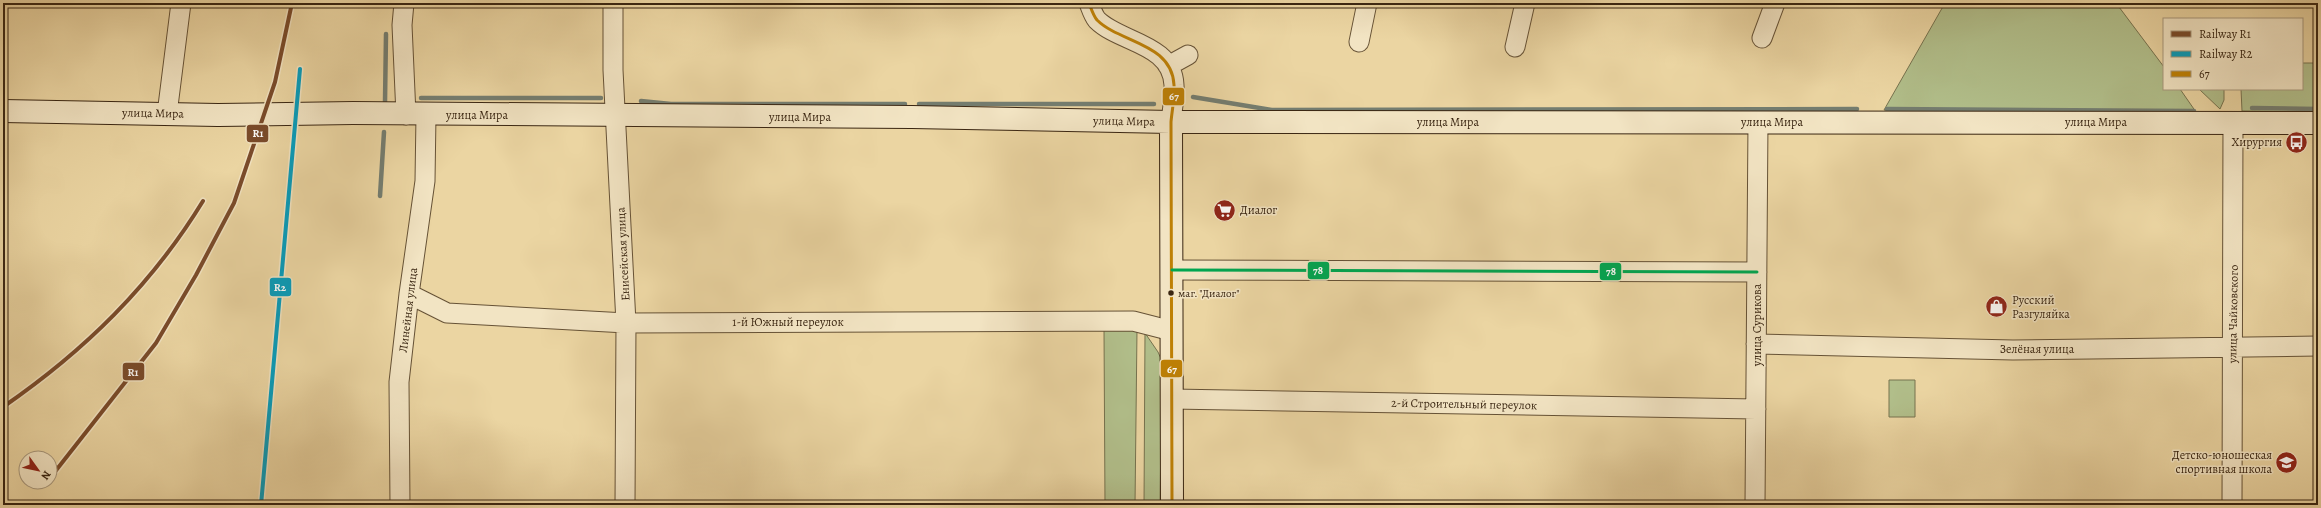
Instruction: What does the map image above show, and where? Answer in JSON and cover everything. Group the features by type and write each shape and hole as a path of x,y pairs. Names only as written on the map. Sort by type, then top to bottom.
{"main road":[{"name":"улица Мира","path":"3,111 167,114 616,115 1171,122 2318,123"},
{"path":"1171,122 1172,505"}],"street":[{"path":"167,114 181,3"},
{"name":"Линейная улица","path":"400,505 399,382 409,294 425,181 402,25 404,3"},
{"name":"Енисейская улица","path":"613,3 613,70 626,323 625,505"},
{"path":"1089,3 1098,20 1110,29 1156,52 1168,66 1174,84 1171,122"},
{"path":"1359,42 1367,3"},
{"path":"1515,47 1525,3"},
{"path":"1762,38 1775,3"},
{"path":"1168,66 1188,55"},
{"name":"улица Сурикова","path":"1755,505 1758,122"},
{"name":"улица Чайковского","path":"2232,505 2233,122"},
{"path":"1172,270 1757,272"},
{"name":"1-й Южный переулок","path":"409,294 447,313 626,323 1133,321 1172,331"},
{"name":"Зелёная улица","path":"1756,344 2012,350 2318,346"},
{"name":"2-й Строительный переулок","path":"1172,398 1756,409"}],"green space":[{"path":"1945,3 2116,3 2163,66 2163,90 2181,90 2196,112 1884,110"},
{"path":"2303,63 2318,63 2318,112 2242,111 2241,90 2303,90"},
{"path":"2200,90 2224,90 2224,100 2220,109"},
{"path":"1104,330 1137,330 1135,505 1105,505"},
{"path":"1145,333 1158,352 1162,361 1160,505 1144,505"},
{"path":"1889,380 1915,380 1915,417 1889,417"}],"waterway":[{"path":"385,102 386,34"},
{"path":"1193,97 1272,110 1857,109"},
{"path":"421,98 601,98"},
{"path":"641,101 671,104 905,104"},
{"path":"919,104 1154,104"},
{"path":"2252,108 2318,109"},
{"path":"1887,109 2194,111"},
{"path":"380,196 384,132"}],"rail line":[{"name":"R1","path":"58,468 156,343 196,275 234,203 275,82 292,3"},
{"name":"R2","path":"261,505 300,69"},
{"name":"R1","path":"3,407 33,386 61,363 114,315 161,261 183,232 203,201"}],"transit line":[{"name":"67","path":"1089,3 1097,20 1107,28 1143,45 1155,52 1164,60 1171,71 1174,85 1171,122 1172,505"},
{"name":"78","path":"1172,270 1757,272"}],"place":[{"name":"Хирургия","path":"2297,142"},
{"name":"Диалог","path":"1224,210"},
{"name":"маг. \"Диалог\"","path":"1171,293"},
{"name":"Русский Разгуляйка","path":"1997,307"},
{"name":"Детско-юношеская спортивная школа","path":"2287,462"}]}
